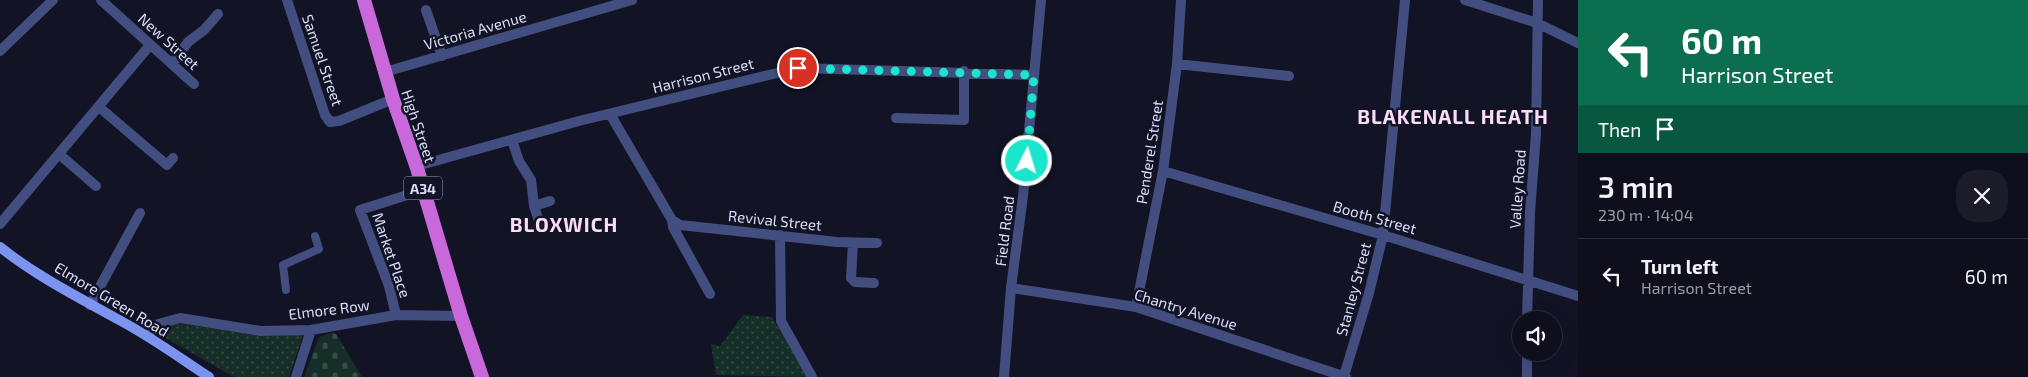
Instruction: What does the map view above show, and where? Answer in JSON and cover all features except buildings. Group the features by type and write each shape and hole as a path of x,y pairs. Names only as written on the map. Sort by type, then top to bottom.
{"highway":[{"name":"High Street","path":"364,0 393,99 420,166 424,190 461,316 482,377"}],"main road":[{"name":"Elmore Green Road","path":"0,246 12,256 90,305 147,336 209,377"}],"street":[{"path":"0,51 53,0"},
{"name":"New Street","path":"101,0 194,84"},
{"name":"Samuel Street","path":"287,0 325,115 330,122 340,121 393,99"},
{"name":"Victoria Avenue","path":"385,72 632,0"},
{"name":"Field Road","path":"1004,377 1012,288 1024,196 1041,0"},
{"name":"Penderel Street","path":"1136,307 1163,171 1177,64 1182,0"},
{"name":"Stanley Street","path":"1345,377 1383,235 1405,0"},
{"path":"1465,0 1537,23 1578,43"},
{"name":"Valley Road","path":"1527,311 1527,278 1536,134 1538,0"},
{"path":"426,10 442,56"},
{"path":"172,64 188,42 204,30 218,14"},
{"path":"0,224 150,45"},
{"path":"1177,64 1289,76"},
{"name":"Harrison Street","path":"420,166 579,121 798,68 964,71 1034,75"},
{"path":"896,118 964,120 964,71"},
{"path":"100,107 168,165 173,158"},
{"path":"610,114 672,220 672,227 710,294"},
{"path":"512,140 519,161 531,180 534,206 541,227"},
{"path":"59,154 96,186"},
{"name":"Booth Street","path":"1163,171 1527,278 1578,296"},
{"name":"Market Place","path":"396,315 389,286 359,220 360,210 424,190"},
{"path":"534,206 550,201"},
{"path":"90,305 135,217"},
{"name":"Revival Street","path":"672,220 680,225 688,226 853,243 877,243"},
{"path":"780,235 781,321 812,377"},
{"path":"286,290 283,265 319,250 315,236"},
{"path":"853,243 851,278 856,282 874,283"},
{"name":"Chantry Avenue","path":"1012,288 1136,307 1345,377"},
{"name":"Elmore Row","path":"147,336 158,324 180,318 261,331 311,330 396,315 461,316"},
{"path":"296,377 311,330"},
{"path":"1527,361 1528,377"}],"green space":[{"path":"743,315 772,317 808,377 716,375 711,344 720,346"},
{"path":"175,323 262,336 300,334 303,336 289,377 234,377 157,333 161,327"},
{"path":"331,333 336,334 362,377 304,377 319,337"}],"district":[{"name":"BLAKENALL HEATH","path":"1453,116"},
{"name":"BLOXWICH","path":"564,224"}],"route":[{"path":"798,68 964,71 1034,75 1027,161"}]}
